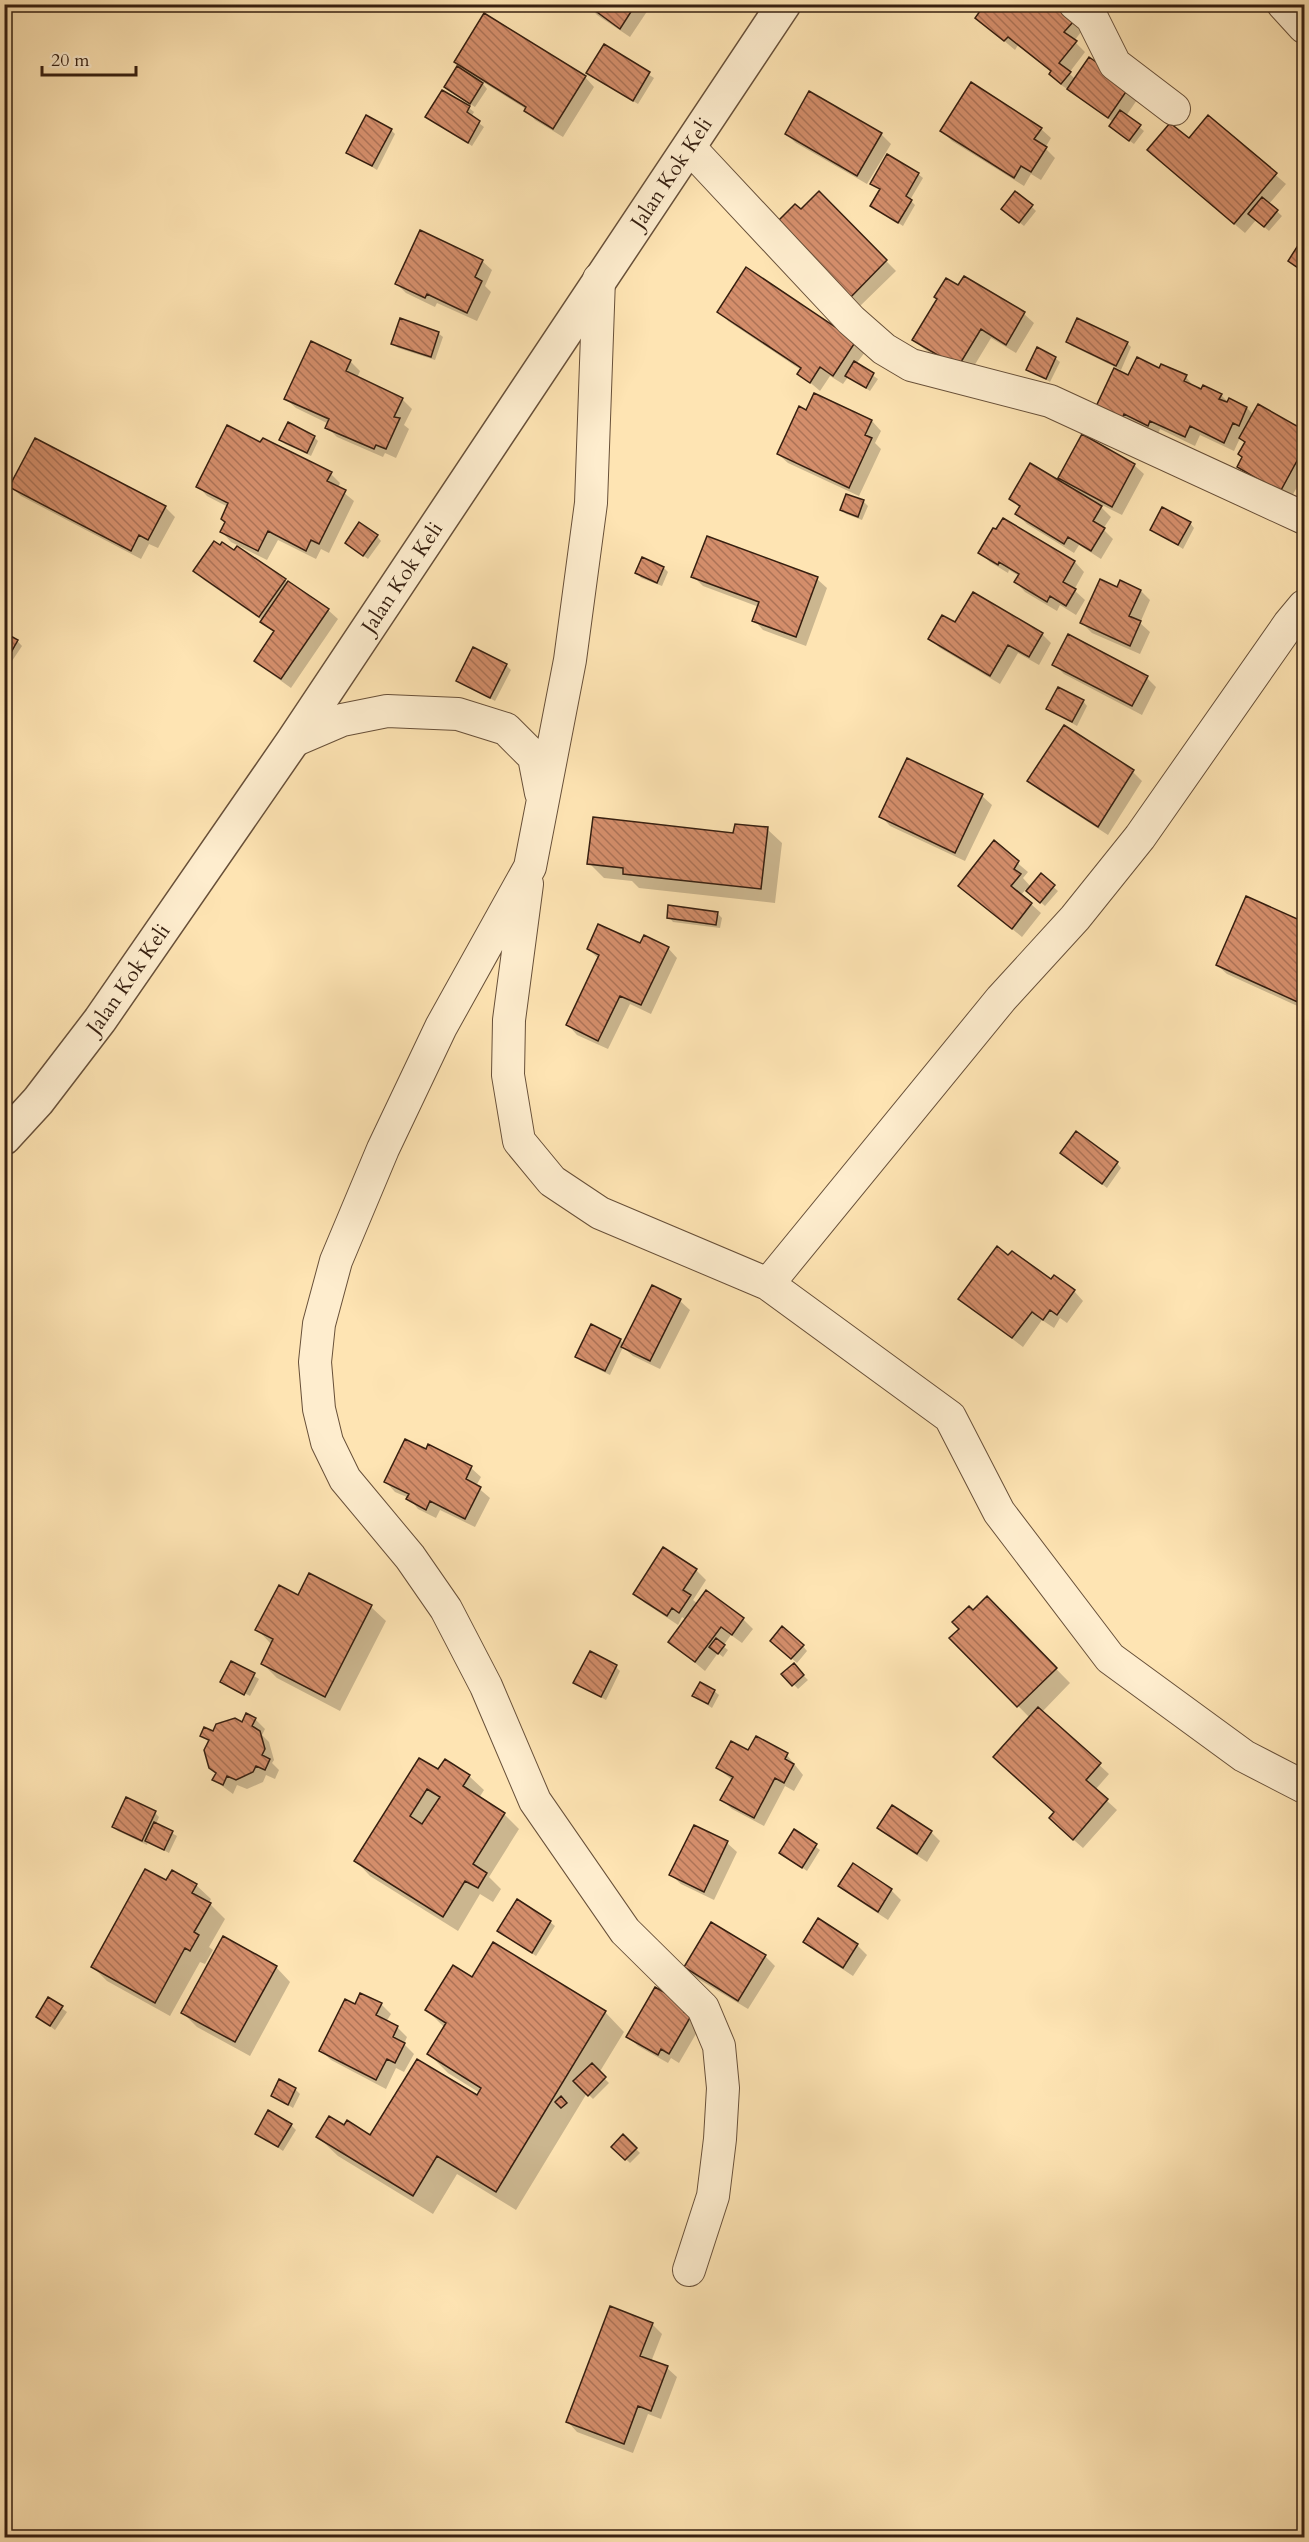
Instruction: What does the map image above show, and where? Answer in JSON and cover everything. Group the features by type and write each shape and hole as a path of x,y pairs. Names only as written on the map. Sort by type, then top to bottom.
{"street":[{"name":"Jalan Kok Keli","path":"4,1138 38,1101 100,1020 293,741 784,4"},
{"path":"1076,4 1092,18 1115,64 1174,109"},
{"path":"1283,4 1305,27"},
{"path":"690,148 851,320 884,349 911,365 1050,401 1305,519"},
{"path":"599,279 591,503 570,660 530,867 509,1020 508,1075 519,1141 552,1181 600,1213 768,1284 950,1417 999,1512 1110,1658 1244,1756 1305,1787"},
{"path":"768,1284 1001,999 1075,918 1140,837 1289,624 1305,606"},
{"path":"293,741 342,720 387,711 458,714 506,729 534,757 543,801"},
{"path":"530,867 441,1027 383,1149 336,1261 319,1324 315,1362 319,1409 327,1442 345,1479 410,1557 446,1609 486,1686 535,1802 625,1931 703,2008 719,2046 723,2088 713,2196 689,2270"}],"building":[{"path":"586,4 636,4 620,29"},
{"path":"985,4 1060,4 1064,8 1061,12 1073,22 1064,32 1077,41 1059,63 1071,72 1061,84 1049,74 1051,71 1008,37 1004,41 975,18"},
{"path":"484,13 586,76 553,129 524,111 526,107 454,62"},
{"path":"604,44 650,72 633,101 586,73"},
{"path":"1089,57 1130,86 1108,118 1067,89"},
{"path":"457,66 483,83 470,104 444,87"},
{"path":"971,82 1042,128 1034,139 1047,147 1031,172 1021,166 1014,178 940,131"},
{"path":"442,90 470,106 467,112 480,121 468,143 425,117"},
{"path":"809,91 882,133 857,176 785,134"},
{"path":"1120,110 1141,125 1129,141 1109,126"},
{"path":"366,115 392,129 372,166 346,153"},
{"path":"1208,115 1277,173 1234,224 1147,150 1170,123 1189,138"},
{"path":"887,154 919,173 906,196 912,200 898,223 870,206 880,189 870,184"},
{"path":"819,191 887,260 848,300 774,225 795,204 801,209"},
{"path":"1015,191 1033,205 1019,223 1001,209"},
{"path":"1262,197 1278,210 1264,227 1248,214"},
{"path":"420,230 483,260 475,277 482,281 467,313 427,294 425,298 395,284"},
{"path":"1304,236 1304,272 1288,261"},
{"path":"746,267 856,341 833,376 820,367 810,383 797,374 801,368 717,312"},
{"path":"964,276 1025,312 1006,345 981,329 958,367 912,340 937,299 934,297 946,278 958,285"},
{"path":"400,318 439,332 431,357 391,344"},
{"path":"1077,318 1128,342 1116,366 1066,342"},
{"path":"311,341 351,360 346,371 403,398 394,417 400,418 386,449 376,445 374,449 325,428 329,419 284,399"},
{"path":"1037,347 1056,357 1046,379 1026,370"},
{"path":"1137,357 1159,368 1161,364 1187,375 1184,381 1201,389 1203,385 1222,394 1219,399 1227,402 1229,398 1247,407 1239,426 1233,423 1224,443 1190,426 1185,437 1150,421 1148,426 1124,414 1119,426 1093,413 1114,368 1128,375"},
{"path":"854,361 874,373 866,388 845,376"},
{"path":"814,393 872,420 865,435 872,438 849,488 777,454 799,406 806,410"},
{"path":"1258,404 1304,430 1299,443 1304,448 1280,492 1237,467 1242,457 1238,454 1245,442 1239,438"},
{"path":"288,422 315,436 307,453 279,440"},
{"path":"227,425 260,442 263,438 332,472 327,481 346,490 319,544 311,540 306,551 268,531 258,551 220,532 225,522 221,519 228,503 196,487"},
{"path":"1082,434 1135,464 1112,507 1058,478"},
{"path":"35,438 166,506 148,540 139,535 131,551 9,487"},
{"path":"1030,463 1102,506 1093,521 1105,528 1091,551 1068,537 1064,544 1015,514 1020,506 1009,499"},
{"path":"846,494 864,500 858,517 840,510"},
{"path":"1162,507 1191,522 1178,545 1150,530"},
{"path":"1003,518 1075,561 1063,582 1076,589 1066,606 1050,596 1047,602 1014,582 1019,574 978,553 993,528 996,529"},
{"path":"359,522 378,535 363,556 345,543"},
{"path":"707,536 818,577 796,637 752,621 759,602 691,577"},
{"path":"214,541 220,545 222,542 234,550 237,546 286,579 259,617 193,571"},
{"path":"642,557 664,567 657,583 635,573"},
{"path":"1100,579 1117,587 1120,580 1141,590 1129,616 1141,621 1130,646 1080,623"},
{"path":"288,581 329,609 281,679 254,661 274,631 260,622"},
{"path":"973,592 1043,633 1029,657 1008,645 990,676 928,639 942,615 955,622"},
{"path":"7,634 18,640 5,663 4,637"},
{"path":"1068,634 1148,676 1132,706 1052,665"},
{"path":"473,647 507,664 490,698 456,681"},
{"path":"1058,687 1084,700 1072,722 1046,709"},
{"path":"1064,725 1134,770 1098,827 1027,781"},
{"path":"907,758 983,794 955,853 879,817"},
{"path":"593,817 733,833 735,824 768,827 761,889 623,874 623,868 587,864"},
{"path":"994,840 1019,861 1014,869 1021,874 1011,886 1032,903 1012,929 958,886"},
{"path":"1041,873 1055,885 1040,903 1026,891"},
{"path":"1246,896 1304,922 1304,999 1302,1004 1216,965"},
{"path":"668,905 718,912 716,925 667,918"},
{"path":"598,924 640,943 644,935 669,947 641,1005 620,996 598,1041 566,1025 599,955 587,949"},
{"path":"1076,1131 1118,1162 1102,1184 1060,1153"},
{"path":"997,1246 1008,1255 1012,1251 1051,1279 1054,1275 1075,1290 1057,1315 1050,1310 1043,1320 1032,1312 1012,1338 958,1299"},
{"path":"652,1285 681,1299 650,1361 621,1347"},
{"path":"591,1324 621,1339 605,1371 575,1357"},
{"path":"405,1439 426,1449 428,1444 472,1466 466,1479 481,1487 465,1519 430,1501 426,1510 406,1499 409,1494 384,1482"},
{"path":"663,1547 697,1569 683,1590 691,1595 679,1613 672,1608 667,1616 633,1594"},
{"path":"309,1573 372,1605 325,1697 261,1664 273,1639 255,1630 279,1585 298,1595"},
{"path":"706,1590 744,1618 732,1635 721,1627 695,1662 668,1642"},
{"path":"987,1596 1057,1668 1017,1707 949,1638 959,1629 952,1622 969,1606 973,1610"},
{"path":"782,1626 804,1645 791,1659 770,1641"},
{"path":"716,1638 725,1645 718,1654 709,1647"},
{"path":"590,1651 617,1665 601,1697 573,1683"},
{"path":"231,1661 255,1673 244,1695 220,1682"},
{"path":"794,1663 804,1675 792,1686 781,1674"},
{"path":"700,1682 715,1690 708,1704 692,1696"},
{"path":"1038,1707 1101,1763 1086,1780 1108,1799 1073,1840 1049,1818 1054,1812 993,1757"},
{"path":"246,1713 256,1718 252,1726 260,1731 265,1749 262,1755 270,1759 265,1770 256,1766 253,1772 236,1780 227,1776 223,1785 212,1780 216,1773 209,1768 204,1750 209,1740 200,1736 204,1727 213,1731 216,1724 235,1718 242,1722"},
{"path":"756,1736 788,1753 785,1759 794,1764 784,1783 775,1778 754,1818 720,1800 733,1777 716,1768 731,1741 748,1750"},
{"path":"419,1758 438,1769 445,1759 470,1775 463,1786 505,1813 473,1864 487,1873 478,1888 465,1881 443,1917 354,1861","holes":["427,1789 440,1797 422,1824 410,1816"]},
{"path":"126,1797 156,1811 142,1841 112,1827"},
{"path":"892,1805 932,1831 917,1854 877,1828"},
{"path":"154,1822 173,1831 164,1850 145,1841"},
{"path":"694,1825 728,1841 704,1892 669,1875"},
{"path":"794,1829 817,1844 802,1868 779,1853"},
{"path":"853,1863 892,1889 878,1912 838,1886"},
{"path":"145,1869 166,1880 172,1870 197,1884 192,1893 211,1903 194,1932 199,1935 190,1951 185,1948 155,2003 91,1967"},
{"path":"517,1899 551,1921 532,1953 497,1931"},
{"path":"818,1918 858,1944 843,1968 803,1942"},
{"path":"711,1922 766,1955 738,2001 684,1967"},
{"path":"223,1936 277,1966 235,2042 181,2013"},
{"path":"493,1942 606,2011 496,2192 437,2156 413,2196 316,2137 329,2116 344,2125 347,2120 370,2135 417,2059 477,2095 481,2088 427,2054 446,2023 425,2010 453,1965 472,1977"},
{"path":"655,1987 688,2006 684,2012 691,2016 669,2054 661,2049 658,2055 626,2037"},
{"path":"360,1993 382,2003 376,2015 398,2026 393,2037 405,2043 395,2063 387,2059 376,2080 319,2051 345,1999 355,2004"},
{"path":"48,1997 63,2006 50,2026 36,2017"},
{"path":"592,2063 606,2077 588,2096 573,2081"},
{"path":"279,2079 296,2088 288,2105 271,2096"},
{"path":"561,2096 567,2103 561,2108 555,2102"},
{"path":"268,2110 292,2124 278,2147 255,2134"},
{"path":"623,2134 637,2148 625,2160 611,2147"},
{"path":"610,2306 653,2323 640,2356 668,2366 651,2411 638,2406 624,2444 566,2422"}]}
